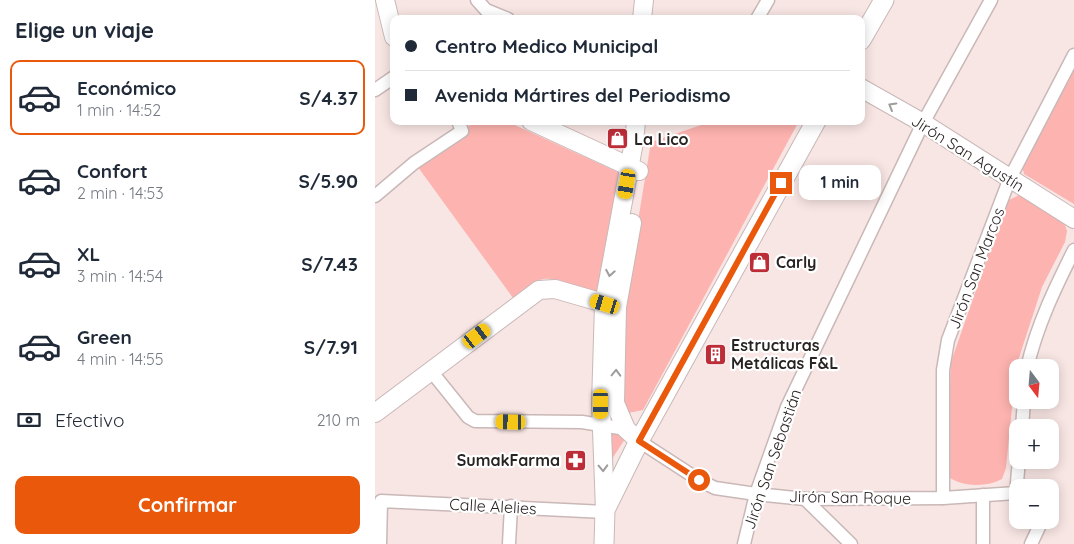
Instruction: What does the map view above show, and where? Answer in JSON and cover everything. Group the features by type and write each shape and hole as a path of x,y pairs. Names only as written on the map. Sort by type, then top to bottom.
{"main road":[{"path":"865,33 884,0"},
{"path":"604,544 605,511 632,435 814,125"}],"street":[{"path":"385,0 390,21"},
{"path":"477,0 486,10 498,15"},
{"path":"643,15 644,0"},
{"path":"654,15 655,0"},
{"path":"759,15 768,0"},
{"name":"Jirón San Sebastián","path":"744,544 756,494 787,407 923,123 991,0"},
{"name":"Jirón San Marcos","path":"943,498 943,370 948,340 1010,178 1074,54"},
{"path":"375,90 390,80"},
{"name":"Jirón San Agustín","path":"865,90 923,123 1074,219"},
{"path":"375,196 414,163 462,131 460,125"},
{"path":"539,125 635,170"},
{"path":"605,511 602,426 611,305 635,170 636,125"},
{"path":"635,170 646,143 648,125"},
{"path":"1029,359 1034,337 1043,314 1074,250"},
{"path":"375,413 539,290 555,289 611,305"},
{"path":"611,305 615,403 632,435"},
{"path":"431,371 468,417 475,421 582,422 632,435"},
{"name":"Jirón San Roque","path":"632,435 699,480 715,488 805,499 943,498 1016,492 1018,469"},
{"path":"983,495 983,544"},
{"path":"805,499 851,544"},
{"name":"Calle Alelies","path":"380,544 381,500 605,511"},
{"path":"509,544 511,506"},
{"path":"1031,544 1038,529"}],"shaded area":[{"path":"1074,69 1074,204 1024,174 1022,165"},
{"path":"470,125 515,125 620,173 598,296 561,281 546,279 539,280 513,298 415,163"},
{"path":"701,125 797,125 643,410 628,413 618,406 622,318 651,142"},
{"path":"1019,195 1064,222 1067,231 1065,242 1042,287 1019,359 1009,359 1009,409 1012,409 1011,419 1009,419 1006,468 1002,479 983,485 976,485 962,483 950,478 947,466 951,362 1007,201"},
{"path":"613,432 625,439 612,459 610,433"}],"place":[{"name":"La Lico","path":"618,139"},
{"name":"Carly","path":"760,262"},
{"name":"Estructuras Metálicas F&L","path":"715,354"},
{"name":"SumakFarma","path":"576,460"}],"route":[{"path":"699,480 639,441 781,183"}]}
